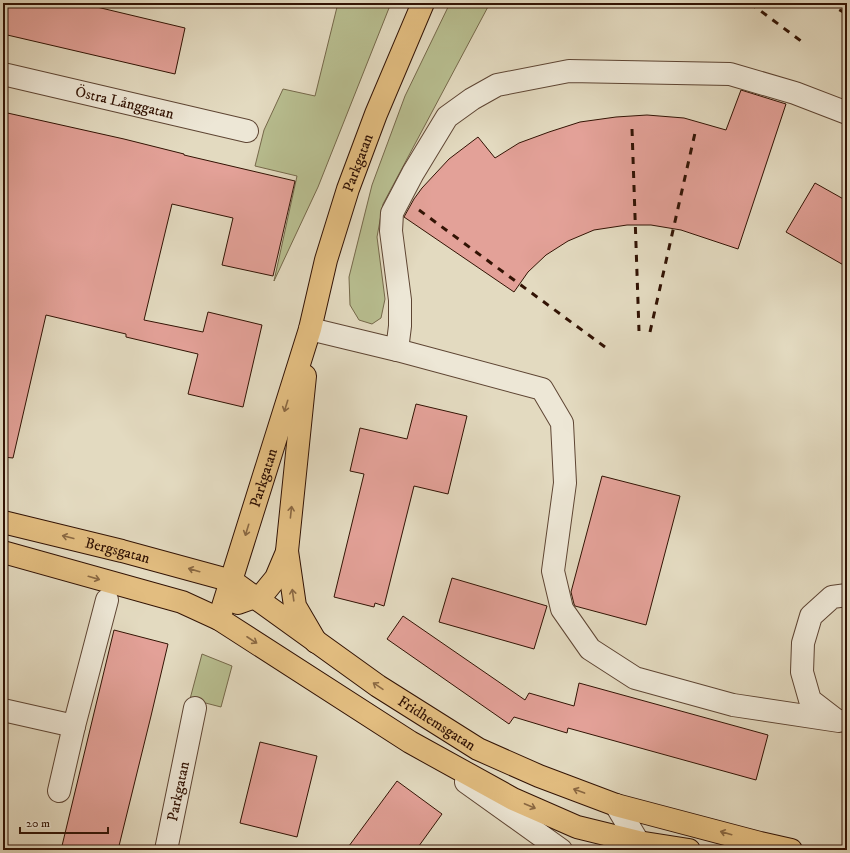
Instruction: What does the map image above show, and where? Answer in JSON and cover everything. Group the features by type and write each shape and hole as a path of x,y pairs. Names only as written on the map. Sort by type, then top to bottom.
{"main road":[{"name":"Parkgatan","path":"222,612 310,329 326,260 348,189 376,114 423,3"},
{"name":"Parkgatan","path":"310,329 287,550 295,606 316,642"},
{"name":"Bergsgatan","path":"3,522 122,550 232,581"},
{"name":"Parkgatan","path":"222,612 230,605 263,594 276,578 287,550"},
{"path":"3,552 222,612"},
{"name":"Fridhemsgatan","path":"232,581 378,686 478,748 539,776 616,805 790,850"},
{"name":"Fridhemsgatan","path":"222,612 410,742 513,799 577,827 641,846 689,850"}],"street":[{"path":"397,350 400,326 400,300 391,231 392,214 413,174 447,117 472,99 497,85 569,70 730,74 795,93 847,113"},
{"name":"Östra Långgatan","path":"3,74 247,131"},
{"path":"310,329 397,350 542,389 562,423 565,483 553,570 562,608 590,648 635,678 733,705 843,722"},
{"path":"843,722 810,700 802,672 803,643 811,616 832,597 847,595"},
{"path":"59,791 74,726 107,600"},
{"name":"Parkgatan","path":"166,850 195,708"},
{"path":"3,710 74,726"},
{"name":"Fridhemsgatan","path":"410,742 561,850"},
{"path":"616,805 641,846"}],"green space":[{"path":"338,3 391,3 318,187 274,281 297,176 255,166 264,130 283,89 315,96"},
{"path":"450,3 490,3 383,204 377,237 385,299 381,318 372,324 359,320 350,305 349,277 372,185 405,96"},
{"path":"202,654 232,666 221,707 190,699"}],"building":[{"path":"3,3 80,3 185,28 175,74 3,34"},
{"path":"741,90 786,104 738,249 681,230 651,225 627,225 594,230 568,241 546,255 528,272 514,292 404,217 422,188 449,159 478,137 495,158 519,143 549,132 580,122 616,117 647,115 684,118 726,130"},
{"path":"3,112 124,139 184,155 295,181 273,276 222,265 233,218 172,204 144,320 203,332 208,312 262,325 243,407 188,394 198,354 126,337 126,334 46,315 13,458 3,457"},
{"path":"815,183 847,201 847,267 786,232"},
{"path":"416,404 467,416 448,494 414,486 384,606 375,603 374,607 334,597 364,474 350,471 360,428 407,439"},
{"path":"602,476 680,496 646,625 575,606 574,604 571,592"},
{"path":"452,578 547,606 534,649 439,622"},
{"path":"403,616 525,700 529,693 574,706 579,683 768,735 756,780 568,728 567,733 514,717 509,724 387,639"},
{"path":"114,630 168,644 151,716 118,850 61,850"},
{"path":"260,742 317,756 297,837 240,823"},
{"path":"397,781 442,814 416,850 346,850"}],"railway":[{"path":"750,3 805,44"},
{"path":"827,3 847,14"},
{"path":"632,129 639,331"},
{"path":"650,332 695,133"},
{"path":"419,210 605,347"}]}
